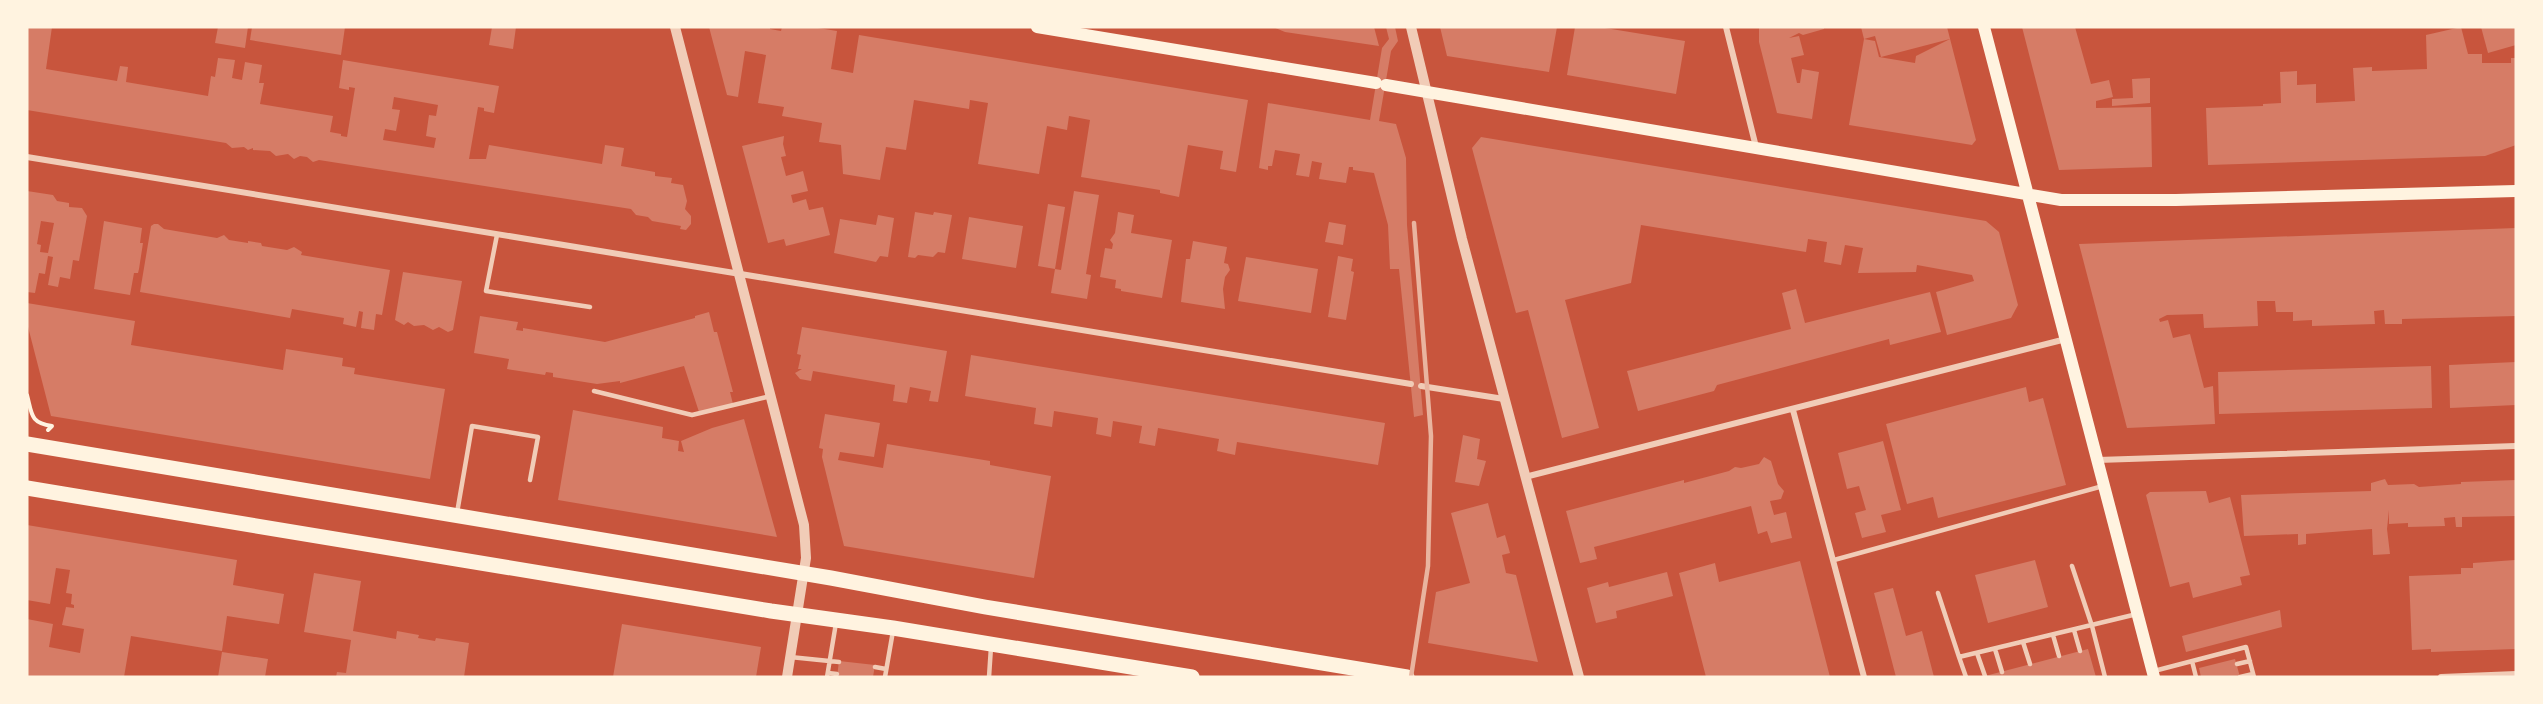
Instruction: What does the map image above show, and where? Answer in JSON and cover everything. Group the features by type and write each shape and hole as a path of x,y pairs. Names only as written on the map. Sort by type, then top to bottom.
{"main road":[{"path":"1037,27 2061,200 2176,200 2516,191"},
{"path":"1984,27 2153,674"},
{"path":"27,444 804,573 985,607 1407,677"},
{"path":"27,488 797,615 893,628 1192,677"}],"street":[{"path":"675,27 804,525 806,546 804,573 787,677"},
{"path":"1411,27 1504,399 1579,677"},
{"path":"1726,27 1756,147"},
{"path":"27,157 1410,384"},
{"path":"1525,477 2066,339"},
{"path":"1421,386 1504,399"},
{"path":"1793,410 1864,677"},
{"path":"2098,460 2516,446"},
{"path":"2441,677 2516,674"}],"lane":[{"path":"497,235 486,291 590,307"},
{"path":"594,391 692,416 771,396"},
{"path":"456,516 472,426 538,437 530,480"},
{"path":"1834,560 2105,486"},
{"path":"2072,566 2092,626 2105,677"},
{"path":"1938,594 1966,677"},
{"path":"1959,657 2138,614"},
{"path":"837,621 827,675 837,674"},
{"path":"885,677 893,628"},
{"path":"2074,630 2080,651"},
{"path":"2053,635 2059,656"},
{"path":"2024,642 2030,664"},
{"path":"989,677 992,644"},
{"path":"2153,674 2246,647 2254,675 2240,677"},
{"path":"1995,648 2002,672"},
{"path":"1977,653 1985,676"},
{"path":"790,657 838,662"},
{"path":"2192,661 2197,675"},
{"path":"2237,664 2250,661"},
{"path":"874,667 886,669"}],"path":[{"path":"27,396 34,419 41,424 52,426 46,431 40,430"}],"building":[{"path":"27,27 52,27 46,69 117,81 120,66 128,67 126,82 208,96 211,76 215,77 218,58 235,60 232,78 242,80 245,62 262,65 259,83 264,83 260,104 333,116 330,132 347,137 355,88 349,87 349,90 339,88 343,60 499,86 494,113 478,107 469,159 486,159 489,145 602,164 605,145 624,148 621,166 655,172 655,176 672,178 671,183 683,185 687,201 685,209 691,216 691,224 686,230 680,229 681,226 652,221 648,217 636,215 631,209 319,160 313,162 307,157 300,156 294,159 288,154 276,156 270,151 253,150 253,148 248,150 244,147 232,148 226,143 27,110","holes":["394,97 438,105 436,116 429,115 426,136 436,138 434,148 383,140 385,129 396,131 400,110 392,109"]},
{"path":"218,27 248,27 245,48 215,43"},
{"path":"252,27 345,27 341,55 250,40"},
{"path":"492,27 516,27 513,49 489,45"},
{"path":"709,27 770,27 770,29 781,31 782,27 812,27 837,31 831,69 853,73 859,35 1248,100 1236,172 1220,169 1223,151 1188,145 1179,197 1160,193 1160,190 1081,177 1090,120 1069,116 1067,130 1047,126 1039,174 978,164 988,103 970,100 969,109 914,100 906,150 886,147 880,180 843,174 841,145 819,142 822,123 782,116 784,107 758,103 766,55 745,51 738,97 727,95"},
{"path":"1273,27 1374,27 1379,46 1285,32"},
{"path":"1386,27 1395,27 1398,41 1391,51 1379,121 1396,124 1406,158 1407,225 1423,415 1414,417 1399,269 1390,269 1388,225 1374,173 1353,170 1353,167 1349,167 1346,183 1319,179 1322,163 1312,161 1309,177 1296,175 1300,154 1275,150 1272,166 1268,166 1268,170 1259,168 1268,103 1370,120 1382,48 1389,39"},
{"path":"1440,27 1557,27 1549,72 1447,56"},
{"path":"1575,27 1599,27 1685,41 1676,94 1567,75"},
{"path":"1759,27 1824,27 1824,29 1803,35 1799,33 1789,38 1799,36 1804,55 1791,58 1797,83 1800,83 1802,69 1819,72 1812,119 1777,113 1759,42"},
{"path":"1861,27 1947,27 1976,140 1972,145 1849,125 1864,39","holes":["1875,36 1881,57 1950,39 1916,56 1915,63 1879,57 1875,41 1864,39"]},
{"path":"2022,27 2075,27 2091,84 2109,80 2113,97 2096,101 2096,108 2151,107 2152,167 2059,170"},
{"path":"2461,27 2468,54 2482,54 2482,63 2511,63 2511,58 2516,58 2516,145 2485,156 2208,165 2206,108 2281,103 2280,72 2297,71 2297,85 2316,84 2316,103 2355,101 2353,68 2372,67 2372,71 2427,69 2426,35"},
{"path":"2481,27 2516,27 2516,45 2488,53"},
{"path":"2150,78 2150,103 2112,106 2112,99 2133,98 2132,79"},
{"path":"784,136 786,156 781,157 786,176 803,171 808,191 791,195 793,203 806,199 809,210 823,207 830,235 786,246 784,239 768,243 742,146"},
{"path":"1481,137 1986,221 1999,232 2018,305 2011,318 1947,335 1936,292 1974,281 1972,275 1917,265 1916,272 1858,273 1863,248 1845,245 1841,265 1824,262 1827,242 1808,239 1806,252 1641,225 1631,283 1565,300 1599,428 1562,438 1528,310 1516,313 1472,148"},
{"path":"27,191 53,195 57,201 69,203 69,207 82,208 87,216 79,261 73,260 70,279 60,277 58,287 48,285 53,257 48,256 45,274 39,273 35,293 27,292","holes":["41,221 54,223 48,253 40,252 41,245 37,244"]},
{"path":"1074,191 1099,195 1086,274 1091,275 1087,299 1051,293 1055,269 1061,270"},
{"path":"1048,204 1065,207 1055,269 1038,266"},
{"path":"915,212 952,215 945,253 938,252 933,257 918,255 915,258 908,257"},
{"path":"1118,212 1134,215 1131,233 1172,240 1162,298 1121,291 1115,288 1116,280 1100,277 1105,248 1112,249 1113,244 1110,240 1115,233"},
{"path":"878,215 894,218 888,257 880,256 876,262 834,253 840,219 876,225"},
{"path":"969,217 1023,226 1016,268 962,259"},
{"path":"104,221 142,228 140,243 143,243 139,269 138,273 134,273 130,295 94,289"},
{"path":"1329,222 1346,225 1343,245 1325,242"},
{"path":"154,224 164,229 217,238 224,235 229,240 261,243 262,246 287,250 294,247 302,252 301,255 390,270 382,315 376,314 374,330 361,328 363,312 359,311 356,327 343,324 344,318 292,309 290,318 140,292 151,226"},
{"path":"2516,228 2516,316 2402,319 2402,324 2385,324 2384,310 2374,311 2375,324 2312,326 2312,320 2293,321 2293,312 2276,312 2275,301 2257,301 2258,326 2204,328 2203,314 2167,315 2159,319 2160,322 2168,320 2173,338 2190,334 2204,388 2213,386 2215,424 2127,428 2079,244"},
{"path":"1193,241 1227,247 1224,263 1228,264 1230,270 1225,277 1223,289 1225,309 1181,302 1186,259 1190,259"},
{"path":"1338,256 1353,259 1351,271 1354,272 1346,320 1328,317"},
{"path":"1246,257 1318,269 1311,313 1238,301"},
{"path":"403,272 462,281 453,330 448,332 439,327 433,330 424,325 414,326 408,322 404,325 395,320"},
{"path":"1796,289 1805,323 1930,292 1941,332 1890,345 1889,339 1717,385 1714,391 1638,411 1627,371 1791,329 1782,293"},
{"path":"27,303 135,321 131,345 283,370 286,349 343,358 342,366 355,368 354,374 445,389 430,479 51,416 27,323"},
{"path":"709,312 714,332 717,332 733,392 730,392 733,404 699,412 684,366 620,383 620,381 597,384 553,377 553,373 546,372 545,375 507,369 509,359 474,353 480,316 518,322 516,330 523,331 523,328 605,342 695,318 695,316"},
{"path":"802,327 947,351 938,402 929,401 931,391 910,387 907,403 893,401 895,385 813,371 811,381 800,379 795,373 802,369 798,369 801,355 797,354"},
{"path":"971,355 1385,423 1378,465 1237,442 1235,455 1217,451 1219,439 1158,428 1155,446 1139,443 1142,426 1113,421 1111,437 1096,434 1098,418 1054,411 1052,427 1034,424 1036,408 965,396"},
{"path":"2516,362 2516,405 2450,408 2449,365"},
{"path":"2431,366 2432,408 2219,414 2218,372"},
{"path":"2026,387 2029,402 2043,398 2066,485 1938,518 1933,497 1907,504 1886,424"},
{"path":"573,410 663,427 662,438 679,441 678,451 684,452 681,441 712,428 744,419 777,537 558,500"},
{"path":"825,414 880,423 874,457 840,452 838,460 883,468 887,444 990,461 990,465 1051,476 1034,578 844,546 822,457 823,449 819,448"},
{"path":"1463,435 1480,439 1477,459 1486,461 1479,486 1455,482"},
{"path":"1883,441 1901,510 1881,515 1886,532 1862,538 1855,513 1866,510 1859,486 1847,489 1838,453"},
{"path":"1764,457 1771,461 1778,484 1784,491 1781,499 1770,501 1774,515 1786,512 1792,538 1771,543 1767,531 1758,534 1751,506 1594,547 1597,559 1580,563 1566,511 1684,480 1684,483 1729,471 1735,467 1759,464"},
{"path":"2385,479 2388,485 2414,484 2419,487 2461,484 2461,482 2516,480 2516,516 2462,517 2462,527 2456,527 2455,517 2444,518 2445,526 2408,527 2408,523 2389,524 2389,510 2387,529 2390,554 2373,555 2372,529 2306,534 2306,544 2298,545 2298,534 2244,536 2241,495 2371,491 2371,483"},
{"path":"2206,491 2209,503 2230,497 2250,575 2240,577 2242,585 2193,598 2189,582 2170,587 2146,495 2150,492"},
{"path":"1488,503 1497,538 1505,535 1510,553 1502,555 1506,573 1516,575 1538,662 1428,643 1436,592 1470,583 1451,513"},
{"path":"27,525 237,560 233,585 284,594 279,624 227,616 222,651 131,636 124,677 27,677 27,619 53,624 49,647 80,653 84,629 62,625 66,607 74,608 71,604 72,594 66,593 70,570 56,568 50,604 27,600"},
{"path":"2035,560 2048,607 1988,623 1975,575"},
{"path":"2515,560 2516,649 2431,652 2431,649 2412,650 2409,576 2461,574 2461,568 2473,568 2473,563"},
{"path":"1800,561 1830,677 1706,677 1679,573 1715,563 1719,582"},
{"path":"1667,572 1673,596 1616,611 1617,618 1596,623 1587,588 1608,582 1609,587"},
{"path":"314,573 361,581 353,631 396,639 397,631 435,641 436,638 469,643 464,677 336,677 337,672 346,673 351,640 304,632"},
{"path":"1893,588 1906,636 1922,631 1934,677 1896,677 1874,593"},
{"path":"2280,610 2282,627 2186,652 2182,636"},
{"path":"622,624 761,647 756,677 613,677"},
{"path":"2088,649 2096,677 1985,677 1985,676"},
{"path":"222,652 268,659 265,677 218,677"},
{"path":"2235,659 2240,677 2201,677 2199,668"},
{"path":"839,661 875,665 873,677 837,677"}],"railway":[{"path":"1411,677 1428,566 1431,436 1414,223"}]}
